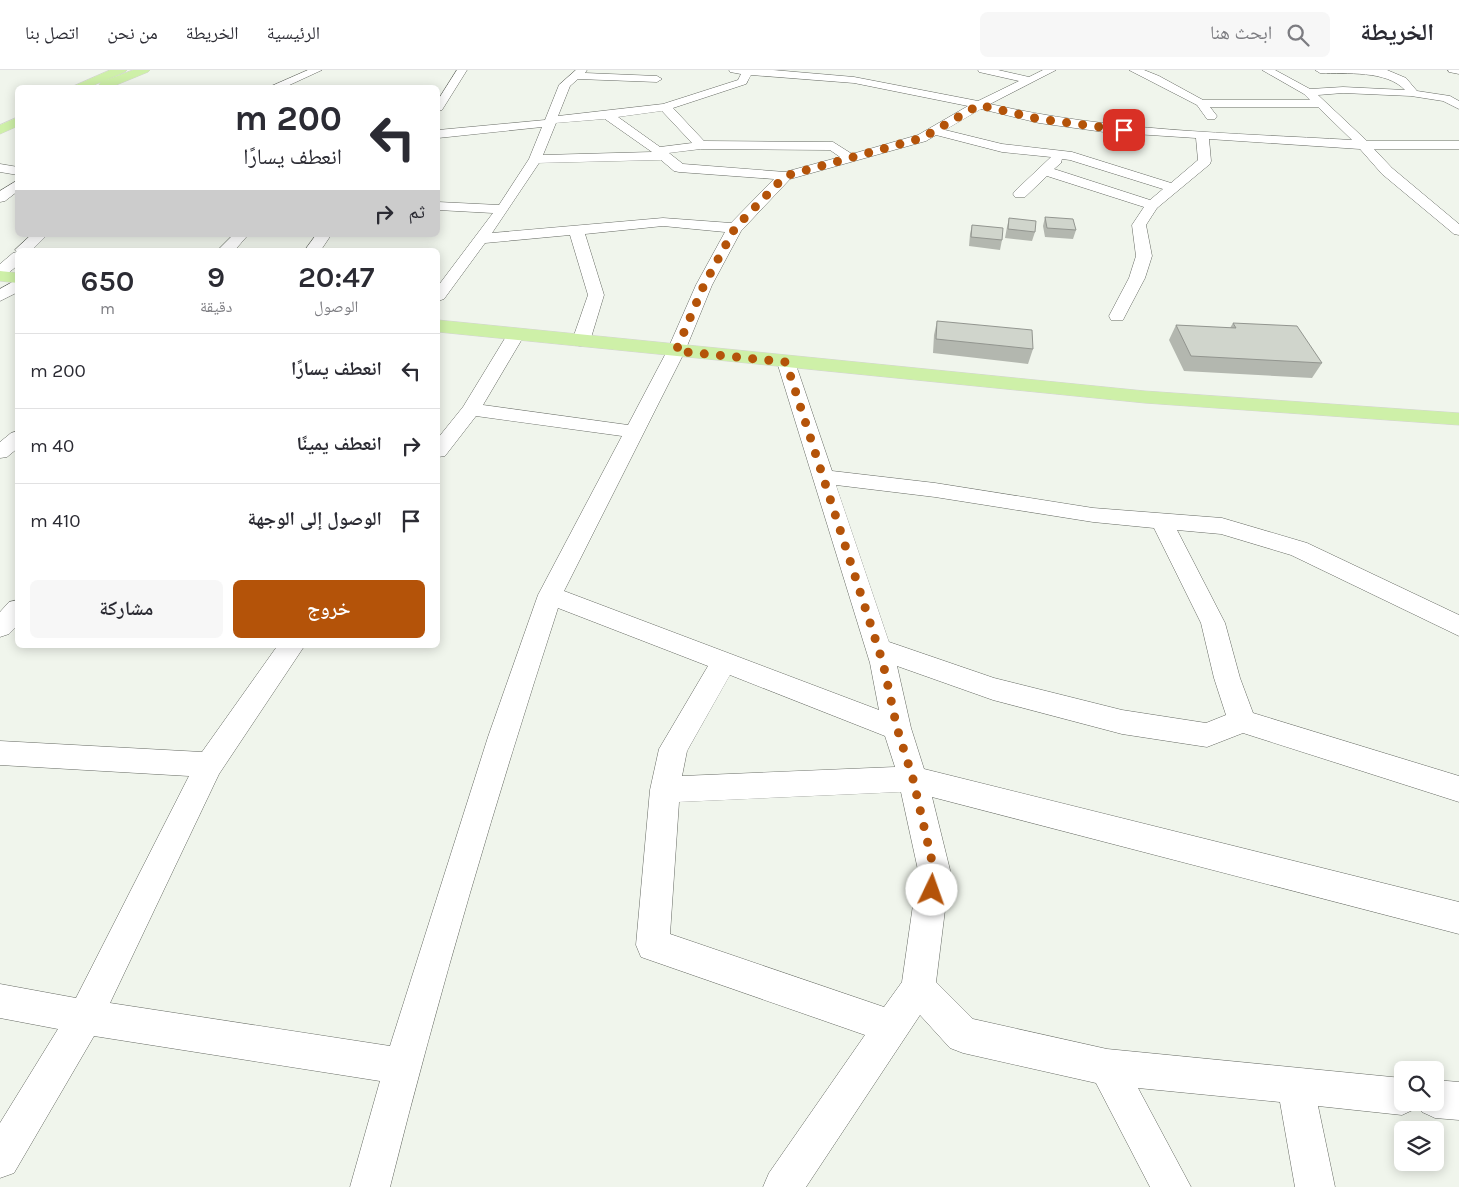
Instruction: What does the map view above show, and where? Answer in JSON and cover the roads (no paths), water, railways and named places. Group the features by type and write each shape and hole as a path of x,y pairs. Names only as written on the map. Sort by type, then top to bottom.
{"main road":[{"path":"83,85 121,70"},
{"path":"106,85 144,70"},
{"path":"0,118 15,112"},
{"path":"0,130 15,123"},
{"path":"0,276 15,278"},
{"path":"440,326 1145,397 1459,418"}],"street":[{"path":"280,85 317,70"},
{"path":"440,105 462,70"},
{"path":"734,70 854,80 1039,119 1104,128 1364,145 1459,145"},
{"path":"854,80 866,70"},
{"path":"983,70 1030,80"},
{"path":"607,116 661,153 679,168 785,176 922,138 979,105 1051,70"},
{"path":"1134,70 1155,78 1201,103 1226,136"},
{"path":"1267,70 1308,92 1364,145 1387,171 1459,231"},
{"path":"1320,70 1386,73 1402,80 1412,91 1410,93"},
{"path":"1331,70 1351,91"},
{"path":"1454,70 1459,71"},
{"path":"440,134 607,116 665,107 742,82 742,71"},
{"path":"440,293 503,209 535,159 565,85 578,73 661,77"},
{"path":"681,89 697,96"},
{"path":"1308,92 1410,93 1446,98 1459,106"},
{"path":"1201,103 1321,104"},
{"path":"665,107 701,145"},
{"path":"934,131 1002,148 1044,154 1062,154 1089,160 1174,188"},
{"path":"1117,316 1137,278 1144,256 1140,225 1152,205 1205,161 1202,135"},
{"path":"535,159 661,153 701,145 833,146 851,159"},
{"path":"1020,194 1062,154"},
{"path":"0,168 15,170"},
{"path":"1044,171 1152,205"},
{"path":"370,1187 402,1066 502,737 550,595 676,351 704,285 735,228 785,176"},
{"path":"0,198 15,186"},
{"path":"440,206 503,209"},
{"path":"481,239 663,222 735,228"},
{"path":"576,230 596,295 581,341"},
{"path":"26,248 38,237"},
{"path":"228,248 239,237"},
{"path":"314,248 323,237"},
{"path":"0,272 15,259"},
{"path":"0,296 15,286"},
{"path":"440,446 471,409 516,334"},
{"path":"784,1187 918,988 934,870 913,779 897,728 879,650 786,362"},
{"path":"471,409 634,432"},
{"path":"0,452 15,440"},
{"path":"824,477 935,490 1093,515 1222,526 1299,549 1459,626"},
{"path":"1162,522 1213,623 1227,678 1242,721"},
{"path":"550,595 897,728"},
{"path":"0,627 15,612"},
{"path":"0,1159 85,1017 209,764 290,648"},
{"path":"879,650 993,689 1122,722 1207,735 1242,721 1459,789"},
{"path":"724,662 672,749 664,790 653,945 892,1027"},
{"path":"0,753 209,764"},
{"path":"664,790 913,779 1459,918"},
{"path":"918,988 963,1035 1107,1067 1394,1095"},
{"path":"0,1001 85,1017 402,1066"},
{"path":"1107,1067 1171,1187"},
{"path":"1296,1087 1314,1187"},
{"path":"1444,1100 1459,1101"}]}
